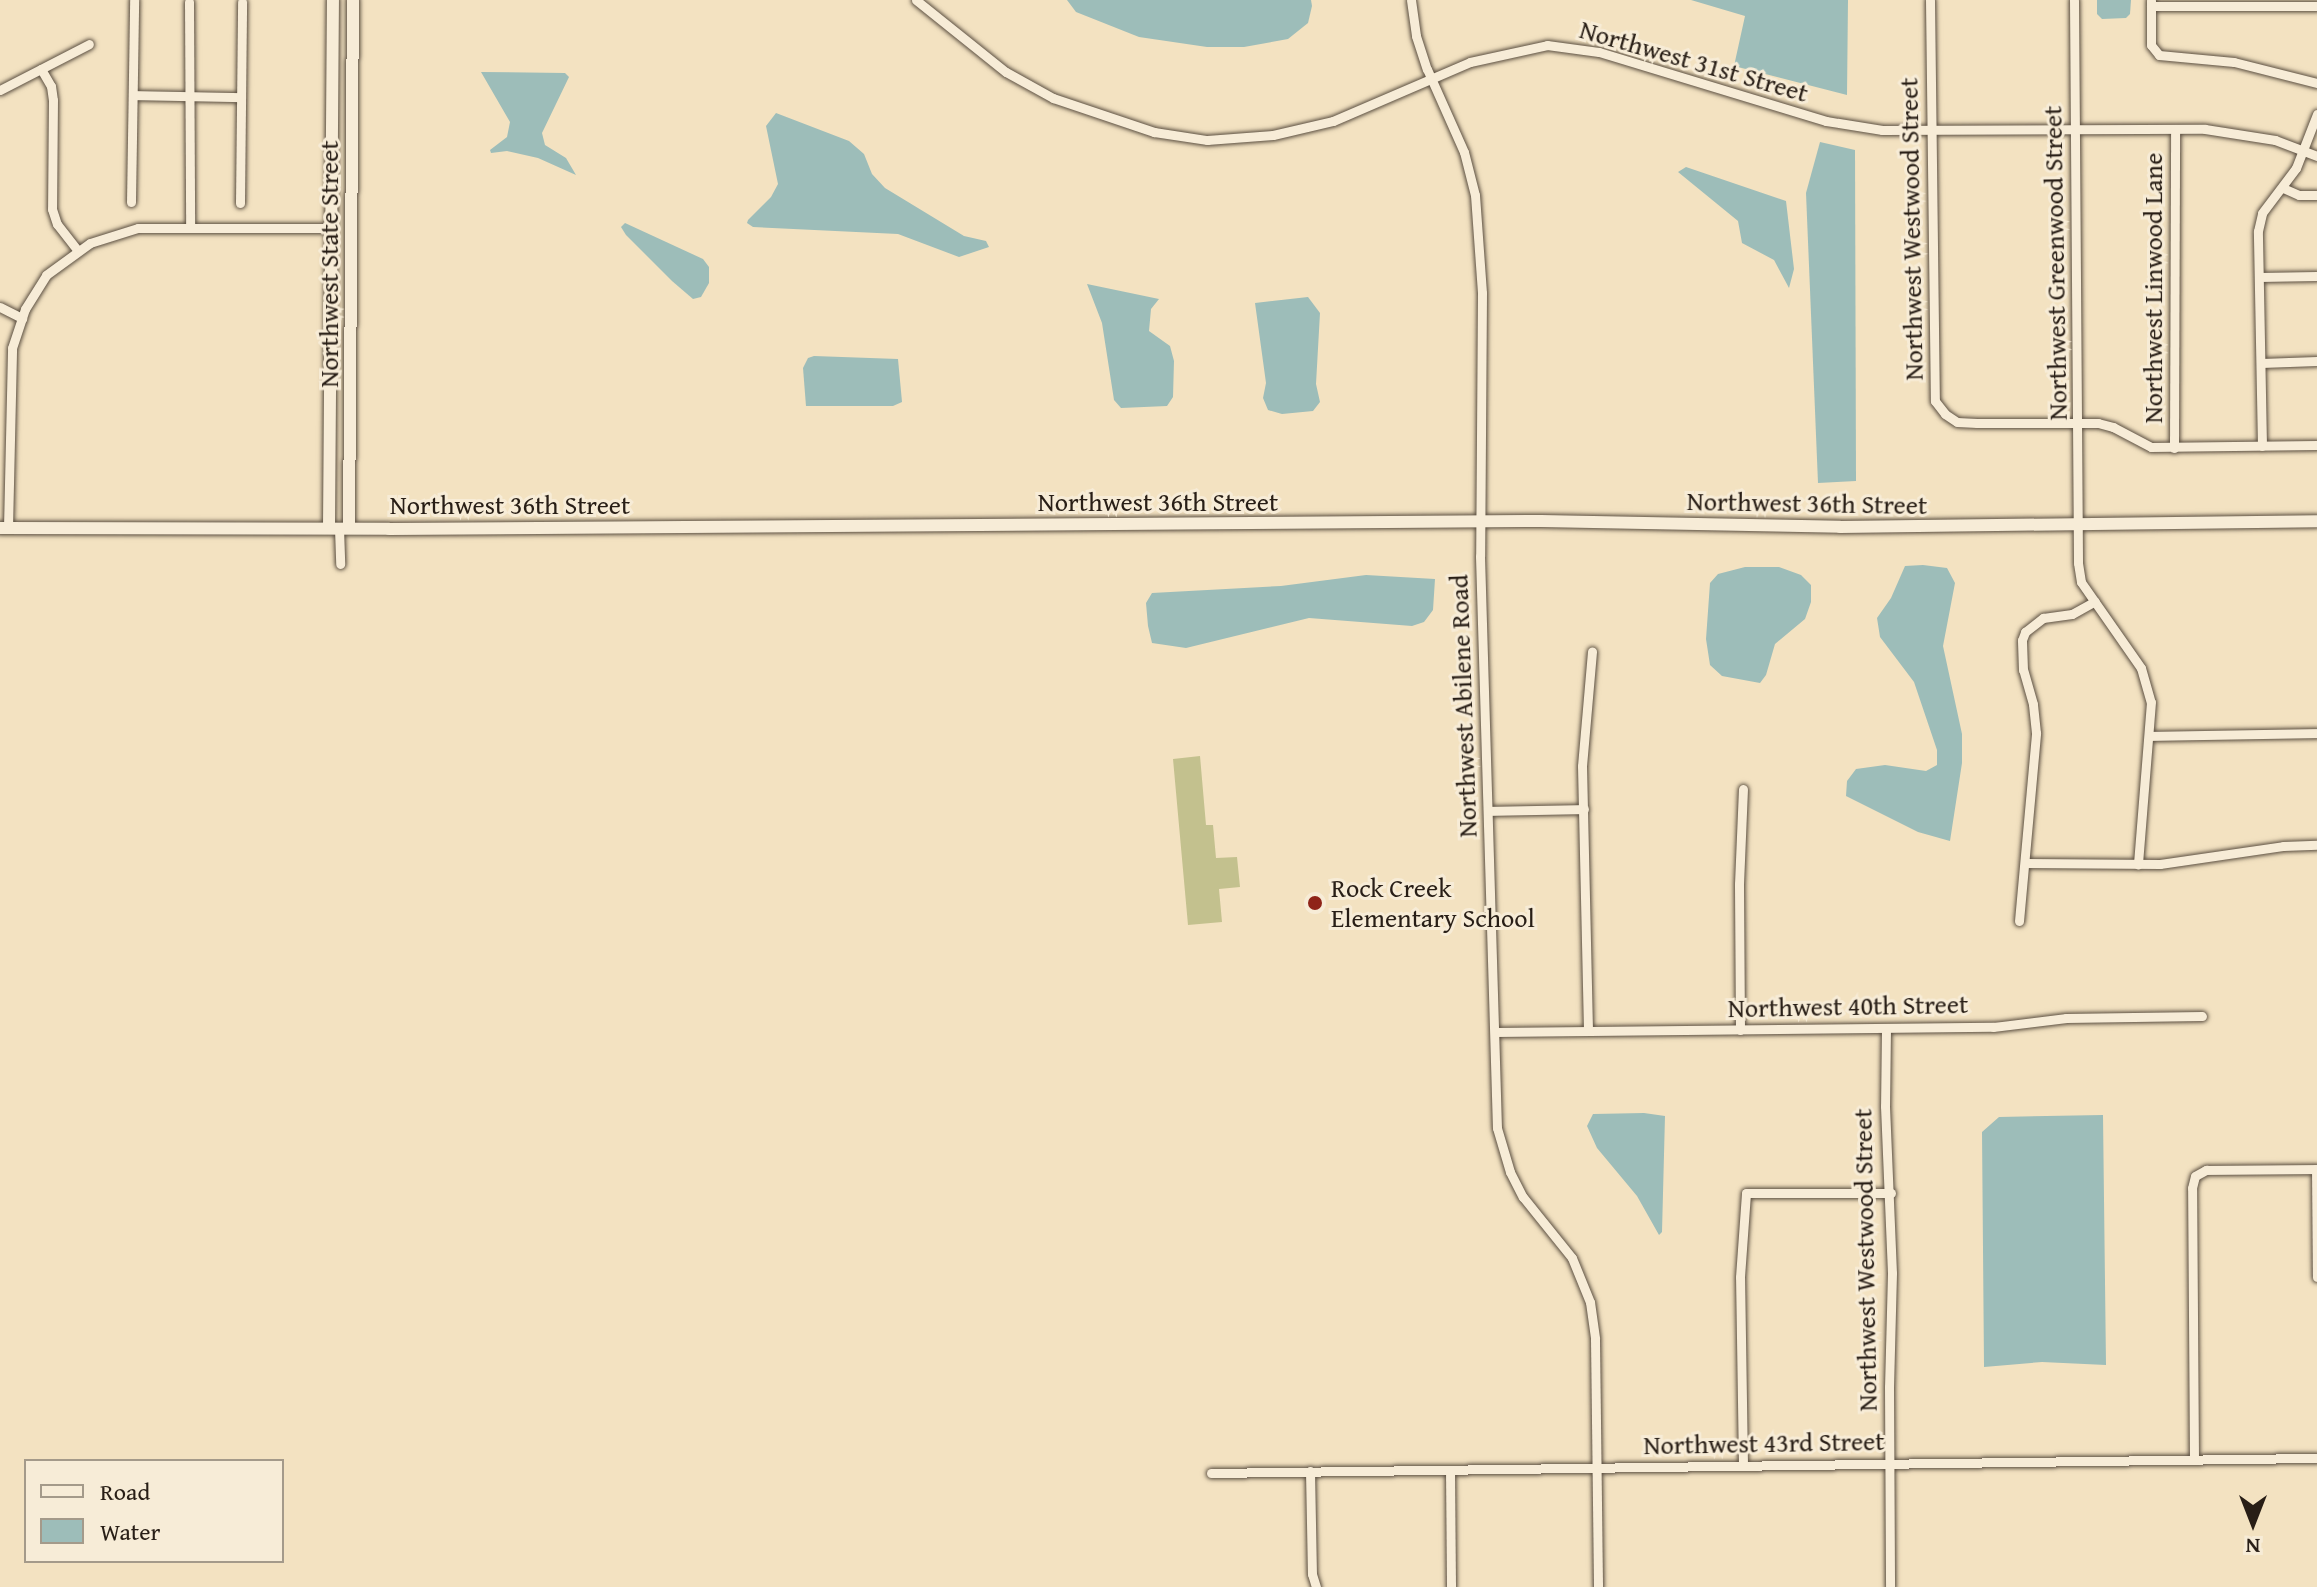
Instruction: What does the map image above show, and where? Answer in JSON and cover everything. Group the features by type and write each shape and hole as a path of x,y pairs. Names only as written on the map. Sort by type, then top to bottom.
{"main road":[{"name":"Northwest State Street","path":"333,0 331,228 339,528"},
{"name":"Northwest State Street","path":"339,528 353,0"},
{"name":"Northwest 36th Street","path":"4,528 1480,522 1840,527 2317,521"}],"street":[{"path":"131,202 134,0"},
{"name":"Northwest Abilene Road","path":"1411,0 1416,36 1431,80 1464,152 1475,195 1482,293 1480,522 1497,1128 1501,1152 1523,1197 1572,1258 1590,1302 1595,1339 1598,1587"},
{"name":"Northwest Westwood Street","path":"1930,0 1935,401 1945,414 1957,422 2078,423 2113,427 2151,447 2317,445"},
{"name":"Northwest Greenwood Street","path":"2074,0 2079,525"},
{"path":"189,2 190,225"},
{"path":"240,203 242,2"},
{"name":"Northwest 31st Street","path":"922,2 965,42 1017,78 1065,102 1154,132 1207,140 1273,135 1333,121 1470,62 1547,45 1599,52 1826,121 1882,130 2175,129 2243,132 2317,156"},
{"path":"2317,6 2151,3 2151,45 2159,55 2234,62 2317,83"},
{"path":"0,90 89,44"},
{"path":"41,69 51,86 53,100 52,209 57,224 77,250"},
{"path":"133,95 240,97"},
{"path":"2262,446 2258,231 2262,213 2283,188 2317,114"},
{"name":"Northwest Linwood Lane","path":"2174,448 2175,129"},
{"path":"2283,188 2299,195 2317,195"},
{"path":"4,528 12,348 22,318 46,275 77,250 126,230 190,225 331,228"},
{"path":"2259,277 2317,276"},
{"path":"0,307 22,318"},
{"path":"2261,363 2317,361"},
{"path":"2079,525 2081,582 2141,668 2151,702 2138,864"},
{"path":"339,528 340,564"},
{"path":"2019,921 2036,733 2033,704 2023,670 2022,640 2025,632 2043,618 2072,614 2095,601"},
{"path":"1588,1030 1584,713 1592,651"},
{"path":"2150,736 2317,733"},
{"path":"1740,1030 1739,884 1743,789"},
{"path":"1488,811 1584,809"},
{"path":"2025,863 2178,862 2283,846 2317,845"},
{"name":"Northwest 40th Street","path":"1495,1032 1993,1027 2066,1018 2202,1016"},
{"name":"Northwest Westwood Street","path":"1886,1028 1885,1106 1891,1193 1890,1587"},
{"path":"2194,1459 2192,1188 2195,1176 2206,1170 2316,1169 2317,1277"},
{"path":"1743,1465 1740,1277 1746,1193 1891,1193"},
{"name":"Northwest 43rd Street","path":"1211,1473 2317,1458"},
{"path":"1450,1470 1451,1587"},
{"path":"1310,1471 1312,1574 1316,1587"}],"shaded area":[{"path":"1200,756 1206,825 1213,825 1216,858 1237,857 1240,887 1219,889 1222,922 1188,925 1173,759"}],"water":[{"path":"1067,0 1311,0 1312,6 1308,23 1288,39 1244,47 1207,47 1139,37 1076,12"},
{"path":"1691,0 1848,0 1847,95 1734,66 1745,16"},
{"path":"2097,0 2131,0 2130,14 2126,18 2102,19 2097,14"},
{"path":"481,72 565,73 569,77 542,133 545,145 566,158 576,175 538,158 507,151 491,153 490,150 507,137 510,122"},
{"path":"776,113 849,141 864,154 872,174 885,188 964,236 986,241 989,247 959,257 898,234 753,227 747,223 748,220 771,197 778,184 766,126"},
{"path":"1820,142 1855,150 1856,481 1818,483 1806,193"},
{"path":"1686,167 1786,201 1794,269 1789,288 1774,260 1742,243 1738,221 1678,172"},
{"path":"625,223 703,259 709,267 709,283 701,297 693,299 672,281 626,235 621,227"},
{"path":"1087,284 1159,299 1151,309 1149,331 1170,346 1174,361 1173,397 1167,406 1121,408 1114,400 1102,323"},
{"path":"1308,297 1320,313 1316,384 1320,402 1313,411 1282,414 1268,410 1263,398 1266,383 1255,303"},
{"path":"808,358 898,359 902,402 893,406 806,406 803,368"},
{"path":"1905,566 1947,568 1955,583 1943,646 1962,734 1962,763 1950,841 1918,832 1846,796 1847,781 1856,769 1885,765 1926,771 1937,765 1937,750 1914,682 1880,637 1877,618 1891,598"},
{"path":"1745,567 1779,567 1801,575 1811,585 1811,602 1805,619 1775,644 1766,675 1760,683 1722,676 1710,665 1706,639 1710,583 1718,574"},
{"path":"1366,575 1435,579 1433,610 1424,622 1412,626 1309,618 1186,648 1152,643 1146,603 1152,593 1281,586"},
{"path":"1644,1113 1665,1116 1662,1232 1659,1235 1637,1196 1597,1148 1587,1126 1593,1114"},
{"path":"2103,1115 2106,1365 2042,1362 1984,1367 1982,1132 1999,1117"}],"place":[{"name":"Rock Creek Elementary School","path":"1315,903"}]}
